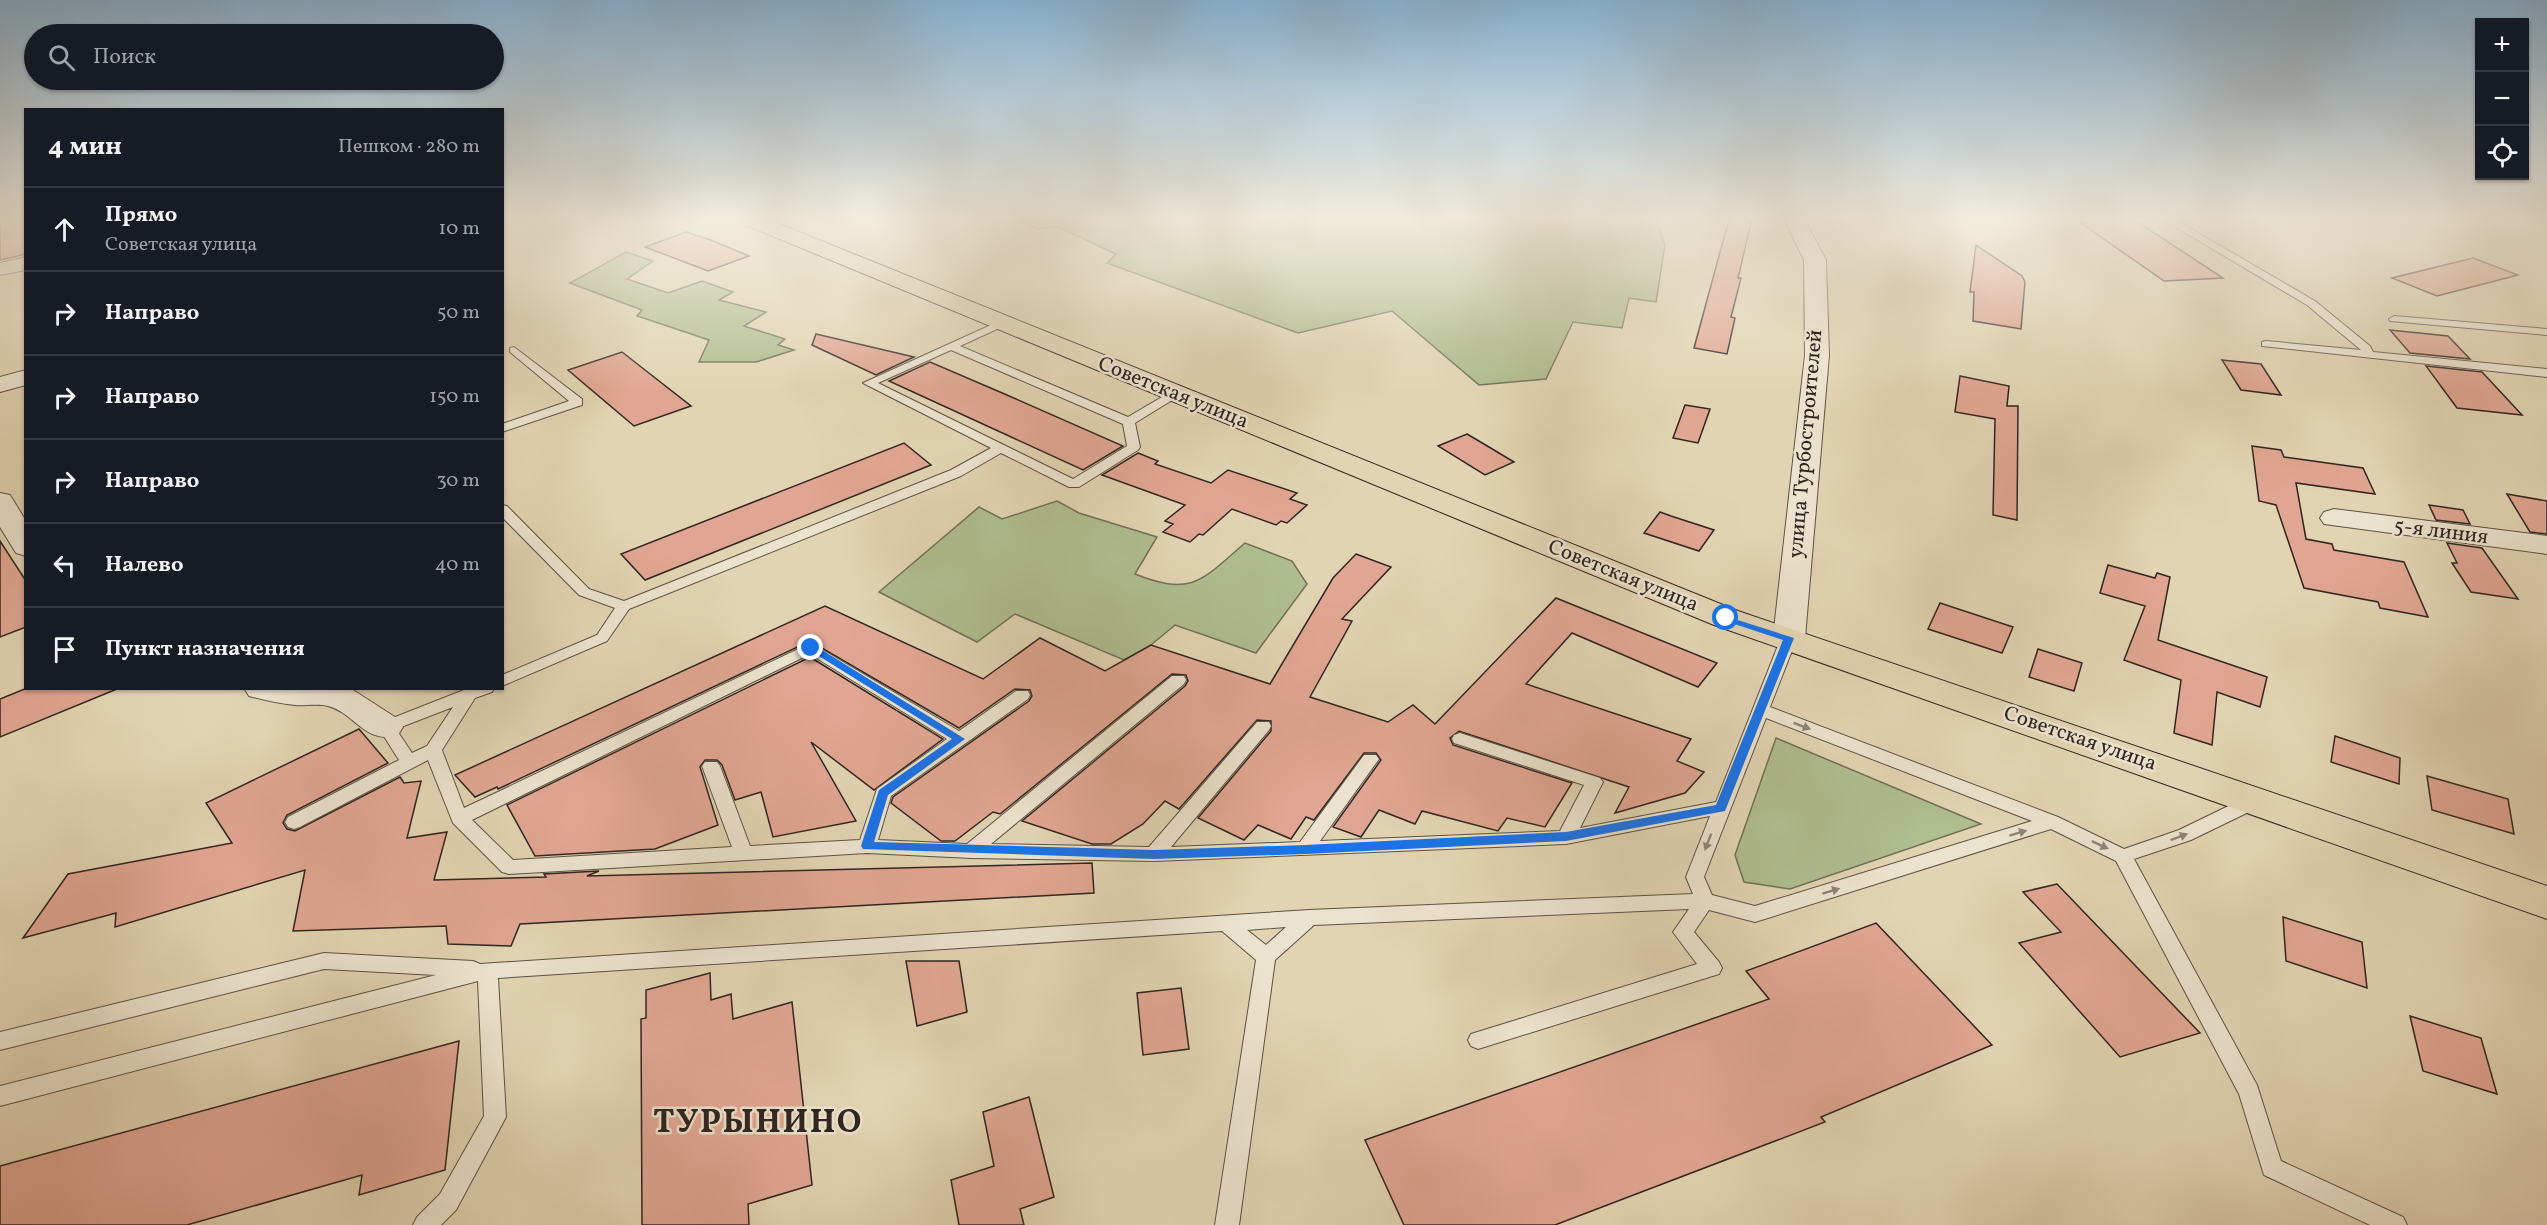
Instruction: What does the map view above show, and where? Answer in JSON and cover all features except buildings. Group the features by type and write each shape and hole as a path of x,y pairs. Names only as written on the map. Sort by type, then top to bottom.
{"main road":[{"name":"Советская улица","path":"888,276 1726,618 2547,903"}],"street":[{"name":"улица Турбостроителей","path":"1789,638 1817,355 1815,276"},
{"path":"0,385 24,378"},
{"path":"0,501 24,543"},
{"name":"5-я линия","path":"2334,518 2547,545"},
{"path":"272,690 293,694 336,695 386,727"}],"lane":[{"path":"2265,276 2311,303 2366,348 2368,355"},
{"path":"2394,319 2547,332"},
{"path":"1002,323 953,347 936,351 870,383 1074,484 1134,447 1129,422"},
{"path":"2266,344 2547,373"},
{"path":"953,347 1129,422"},
{"path":"504,427 578,402 514,350"},
{"path":"1129,422 1176,394"},
{"path":"504,680 602,638 624,606 956,473 999,448"},
{"path":"509,527 584,592 624,606"},
{"path":"1705,901 1695,877 1720,808 1789,638"},
{"path":"459,818 811,648 959,739"},
{"path":"972,851 1178,680"},
{"path":"409,762 386,727 482,690"},
{"path":"867,846 883,793 1022,695"},
{"path":"294,822 433,750 468,697"},
{"path":"1761,710 2052,822 2123,856 2249,1092 2272,1168 2395,1225"},
{"path":"1154,854 1263,726"},
{"path":"1460,739 1594,782 1566,837"},
{"path":"433,750 459,818 509,867 867,846 972,851 1154,854 1566,837 1720,808"},
{"path":"1305,849 1370,759"},
{"path":"711,766 744,855"},
{"path":"2123,856 2185,835 2257,801"},
{"path":"0,1041 324,961 488,970 1309,918 1705,901 1755,914 2052,822"},
{"path":"1478,1040 1712,968 1683,932 1705,901"},
{"path":"1227,1225 1266,957 1309,918"},
{"path":"1226,923 1266,957"},
{"path":"0,1096 488,970"},
{"path":"425,1225 448,1202 495,1117 488,970"}],"green space":[{"path":"582,276 631,276 627,279 668,293 702,281 733,292 719,300 766,312 744,326 785,339 778,345 794,350 756,362 699,362 709,340 637,316 642,310 570,283"},
{"path":"1143,276 1660,276 1656,302 1629,298 1622,328 1573,322 1546,379 1479,385 1392,311 1298,333"},
{"path":"1057,501 1079,513 1157,537 1135,574 1155,581 1184,584 1196,581 1218,567 1245,543 1292,561 1307,584 1256,653 1175,625 1151,645 1124,660 1015,614 977,642 879,592 979,507 1002,519"},
{"path":"1776,738 1981,824 1790,889 1744,882 1735,855"}],"district":[{"name":"ТУРЫНИНО","path":"758,1124"}],"route":[{"path":"811,648 959,739 883,793 867,846 972,851 1154,854 1566,837 1720,808 1789,638 1726,618"}]}
